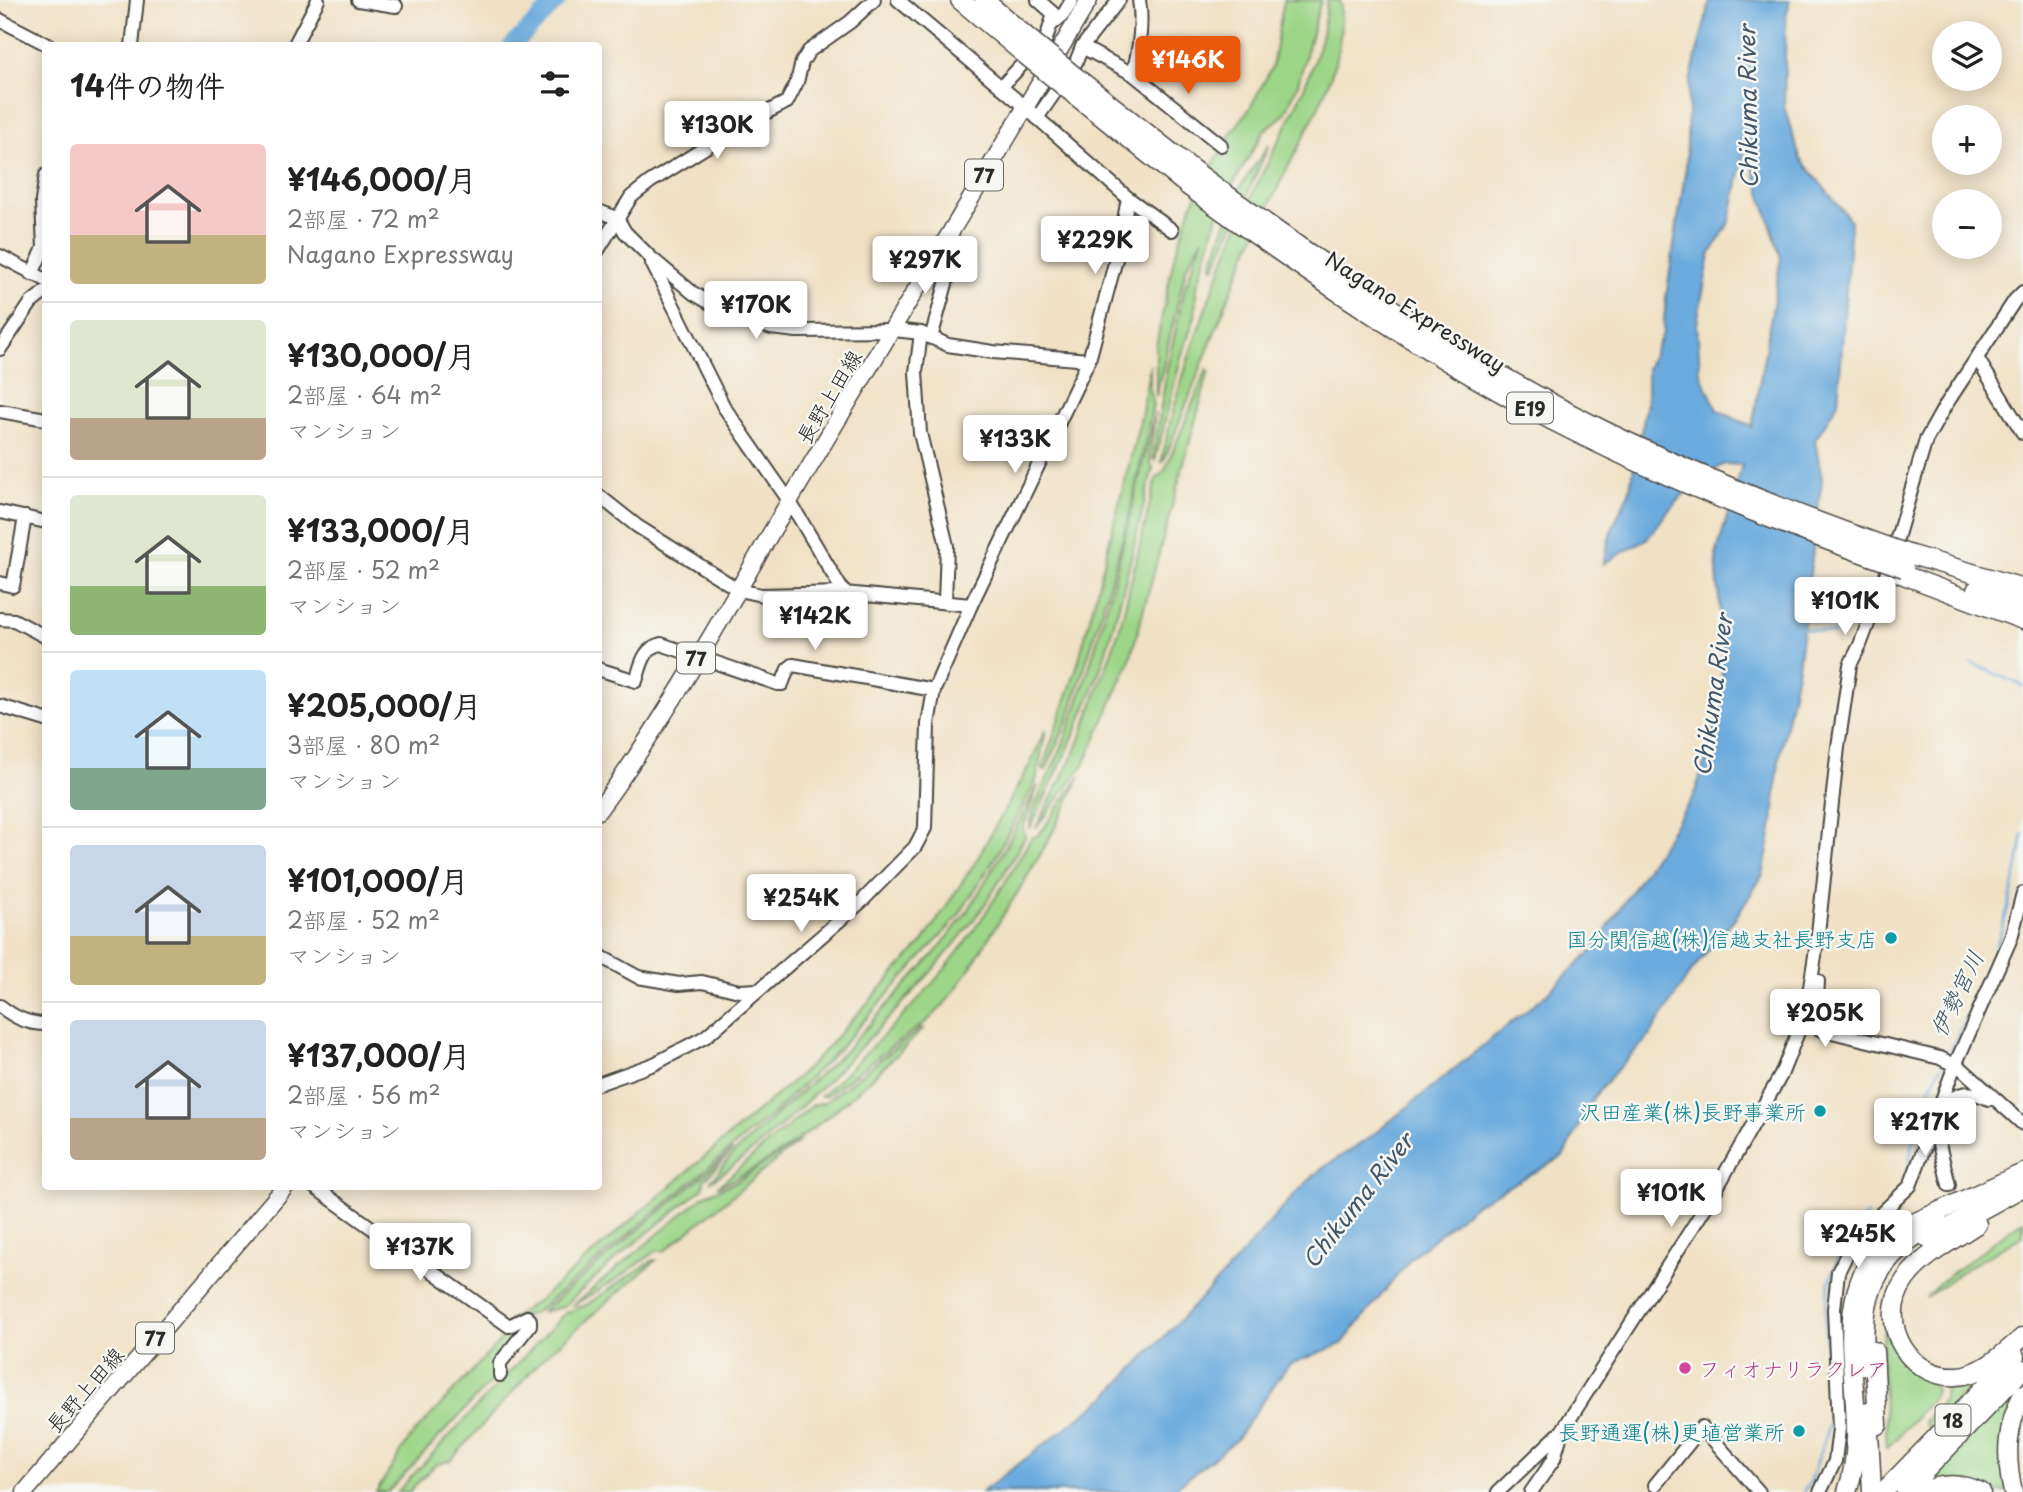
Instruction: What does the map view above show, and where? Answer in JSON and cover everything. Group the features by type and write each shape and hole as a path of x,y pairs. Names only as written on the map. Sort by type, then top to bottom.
{"highway":[{"name":"Nagano Expressway","path":"960,0 1029,48 1315,276 1464,370 1596,443 1747,510 2023,604"},
{"name":"Nagano Expressway","path":"984,0 1029,48"},
{"name":"Nagano Expressway","path":"1192,179 1460,350 1602,429 1702,475 1804,517 1904,565 1961,570 2023,586"},
{"path":"1904,565 2023,620"},
{"path":"1882,1492 1864,1318 1869,1295 1879,1272 1895,1252 1916,1234 2023,1173"},
{"path":"1847,1492 1855,1465 1857,1438 1851,1339 1852,1307 1864,1268 1879,1247 1896,1231 2023,1173"},
{"path":"1872,1492 1873,1329 1876,1305 1885,1282 1899,1261 1920,1244 2023,1186"},
{"path":"2023,1192 1911,1272 1898,1293 1893,1318 1898,1341 1911,1360 1943,1375 1978,1371 2023,1337"},
{"name":"18","path":"1882,1492 2023,1348"},
{"name":"18","path":"1905,1492 2023,1369"},
{"path":"2013,1492 2008,1463 2009,1435 2011,1421 2023,1394"},
{"path":"1922,1492 1946,1485 1981,1492"}],"main road":[{"name":"長野上田線","path":"602,805 631,765 740,590 943,244 1031,112 1089,0"},
{"name":"長野上田線","path":"25,1492 283,1190"}],"street":[{"path":"132,42 137,0"},
{"path":"296,42 318,0"},
{"path":"358,0 396,6"},
{"path":"602,243 631,197 650,182 738,127 787,102 809,51 850,22 874,0"},
{"path":"898,0 1128,198 1172,230"},
{"path":"1038,0 1052,20"},
{"path":"1001,87 1045,39 1061,0"},
{"path":"1052,20 1063,15 1072,0"},
{"path":"1031,112 1076,62 1082,47 1119,0"},
{"path":"1133,74 1138,53 1141,10 1139,0"},
{"path":"0,20 42,42"},
{"path":"1082,47 1133,74 1221,145"},
{"path":"602,1083 654,1065 705,1037 758,990 786,970 915,848 925,828 928,724 934,690 971,605 1089,360 1119,248 1128,198"},
{"path":"602,212 617,218 625,232 649,256 693,293 729,314 771,328 797,331 894,330 926,336 948,345 993,352 1089,360"},
{"path":"943,244 955,251 916,372 920,433 947,546 945,601"},
{"path":"32,274 42,252"},
{"path":"0,256 42,278"},
{"path":"649,256 724,407 790,502 844,593"},
{"path":"1497,1492 1562,1432 1710,1200 1781,1075 1800,1027 1810,987 1850,665 1885,579 1926,440 1945,406 2023,292"},
{"path":"0,349 32,303 42,294"},
{"path":"1978,358 2023,433"},
{"path":"0,411 42,418"},
{"path":"602,498 637,526 740,590 761,595 844,593 971,605"},
{"path":"0,512 42,521"},
{"path":"0,583 13,586 25,517"},
{"path":"0,618 15,620 42,635"},
{"path":"602,670 636,681 646,652 656,645 666,645 778,684 782,684 788,669 793,666 934,690"},
{"path":"0,706 42,719"},
{"path":"1820,1492 1835,1461 1839,1429 1834,1309 1838,1272 1847,1254 1872,1222 1910,1186 1940,1108 1948,1061 1989,990 2021,916 2023,892"},
{"path":"1816,950 1819,970 1816,1023 1819,1029 1948,1061 2023,1124"},
{"path":"602,957 638,977 667,983 702,982 739,991 758,990"},
{"path":"0,1006 13,1017 33,1024 42,1024"},
{"path":"1940,1108 1952,1097 1967,1091 1976,1092 1999,1103"},
{"path":"1934,1123 1949,1185"},
{"path":"318,1190 509,1326 527,1317 530,1320 530,1325 500,1363 500,1375"},
{"path":"1655,1485 1702,1427 1759,1492"},
{"path":"1531,1492 1554,1459 1562,1432"}],"green space":[{"path":"1284,0 1321,0 1298,84 1285,114 1264,131 1220,207 1196,290 1195,316 1180,361 1155,461 1153,459 1167,369 1185,287 1203,238 1186,268 1156,396 1156,346 1173,262 1191,206 1227,139 1250,108 1272,67"},
{"path":"1327,0 1340,0 1341,23 1339,45 1327,88 1252,241 1161,463 1178,394 1199,327 1251,197 1308,77 1317,52"},
{"path":"1269,145 1214,268 1212,264 1236,193"},
{"path":"1150,365 1153,404 1130,513 1069,717 1046,770 1042,769 1077,667 1141,417"},
{"path":"1207,369 1209,371 1129,663 1085,763 1036,828 1076,750 1119,631 1156,479 1165,470"},
{"path":"1155,413 1150,455 1153,468 1106,650 1075,734 1030,828 1033,811 1061,749 1089,666"},
{"path":"1046,729 1036,781 995,858 957,918 838,1050 777,1110 541,1308 534,1313 509,1320 540,1299 811,1065 923,942 976,861 1030,764"},
{"path":"1080,776 1037,859 946,1002 925,1023 826,1096 821,1096 891,1028 940,975 986,913 1031,838 1039,835"},
{"path":"1038,785 1023,828 1025,837 987,901 950,950 899,1007 798,1110 764,1141 710,1182 732,1155 844,1052 936,952 969,909"},
{"path":"923,1029 878,1073 826,1118 772,1158 717,1187 813,1105 825,1102"},
{"path":"800,1141 663,1252 658,1250 572,1306 705,1195 736,1182"},
{"path":"733,1150 704,1180 703,1188 619,1256 563,1307 541,1312"},
{"path":"2023,1220 2023,1236 1962,1271 1926,1298 1939,1283"},
{"path":"656,1260 545,1356 451,1460 435,1465 409,1492 397,1492 565,1313 586,1305"},
{"path":"528,1322 495,1377 388,1492 376,1492 410,1438 511,1329"},
{"path":"1884,1327 1893,1348 1902,1360 1936,1390 1934,1397 1887,1448 1882,1359"},
{"path":"1988,1370 1928,1430 1924,1422 1944,1400 1945,1380"},
{"path":"2017,1387 2020,1387 2007,1492 1918,1489"}],"water":[{"name":"Chikuma River","path":"1710,0 1790,0 1786,17 1784,107 1800,158 1851,221 1838,403 1815,440 1822,479 1798,667 1779,760 1773,823 1763,875 1736,917 1690,973 1648,1038 1593,1098 1563,1157 1476,1204 1413,1256 1342,1344 1288,1365 1236,1440 1170,1492 982,1492 1106,1397 1323,1167 1368,1139 1544,996 1593,950 1693,797 1707,757 1722,698 1722,643 1716,555 1742,465 1725,464 1702,475 1668,511 1648,538 1603,564 1611,531 1629,492 1647,403 1647,369 1663,333 1686,167 1689,86","holes":["1746,144 1781,258 1752,427 1717,410 1700,372 1697,323 1710,255 1730,221"]}],"waterway":[{"path":"516,42 558,0"},
{"name":"伊勢宮川","path":"1803,628 1834,634"},
{"name":"伊勢宮川","path":"1971,663 2023,686"},
{"name":"伊勢宮川","path":"1946,1058 1995,949 2012,894 2023,834"},
{"name":"伊勢宮川","path":"1909,1162 1921,1111 1943,1063"},
{"name":"伊勢宮川","path":"1827,1354 1825,1316 1830,1280 1844,1246 1867,1215"},
{"name":"伊勢宮川","path":"1803,1492 1811,1481 1830,1421"}],"place":[{"name":"国分関信越(株)信越支社長野支店","path":"1891,938"},
{"name":"沢田産業(株)長野事業所","path":"1820,1111"},
{"name":"フィオナリラクレア","path":"1685,1368"},
{"name":"長野通運(株)更埴営業所","path":"1799,1431"}]}
